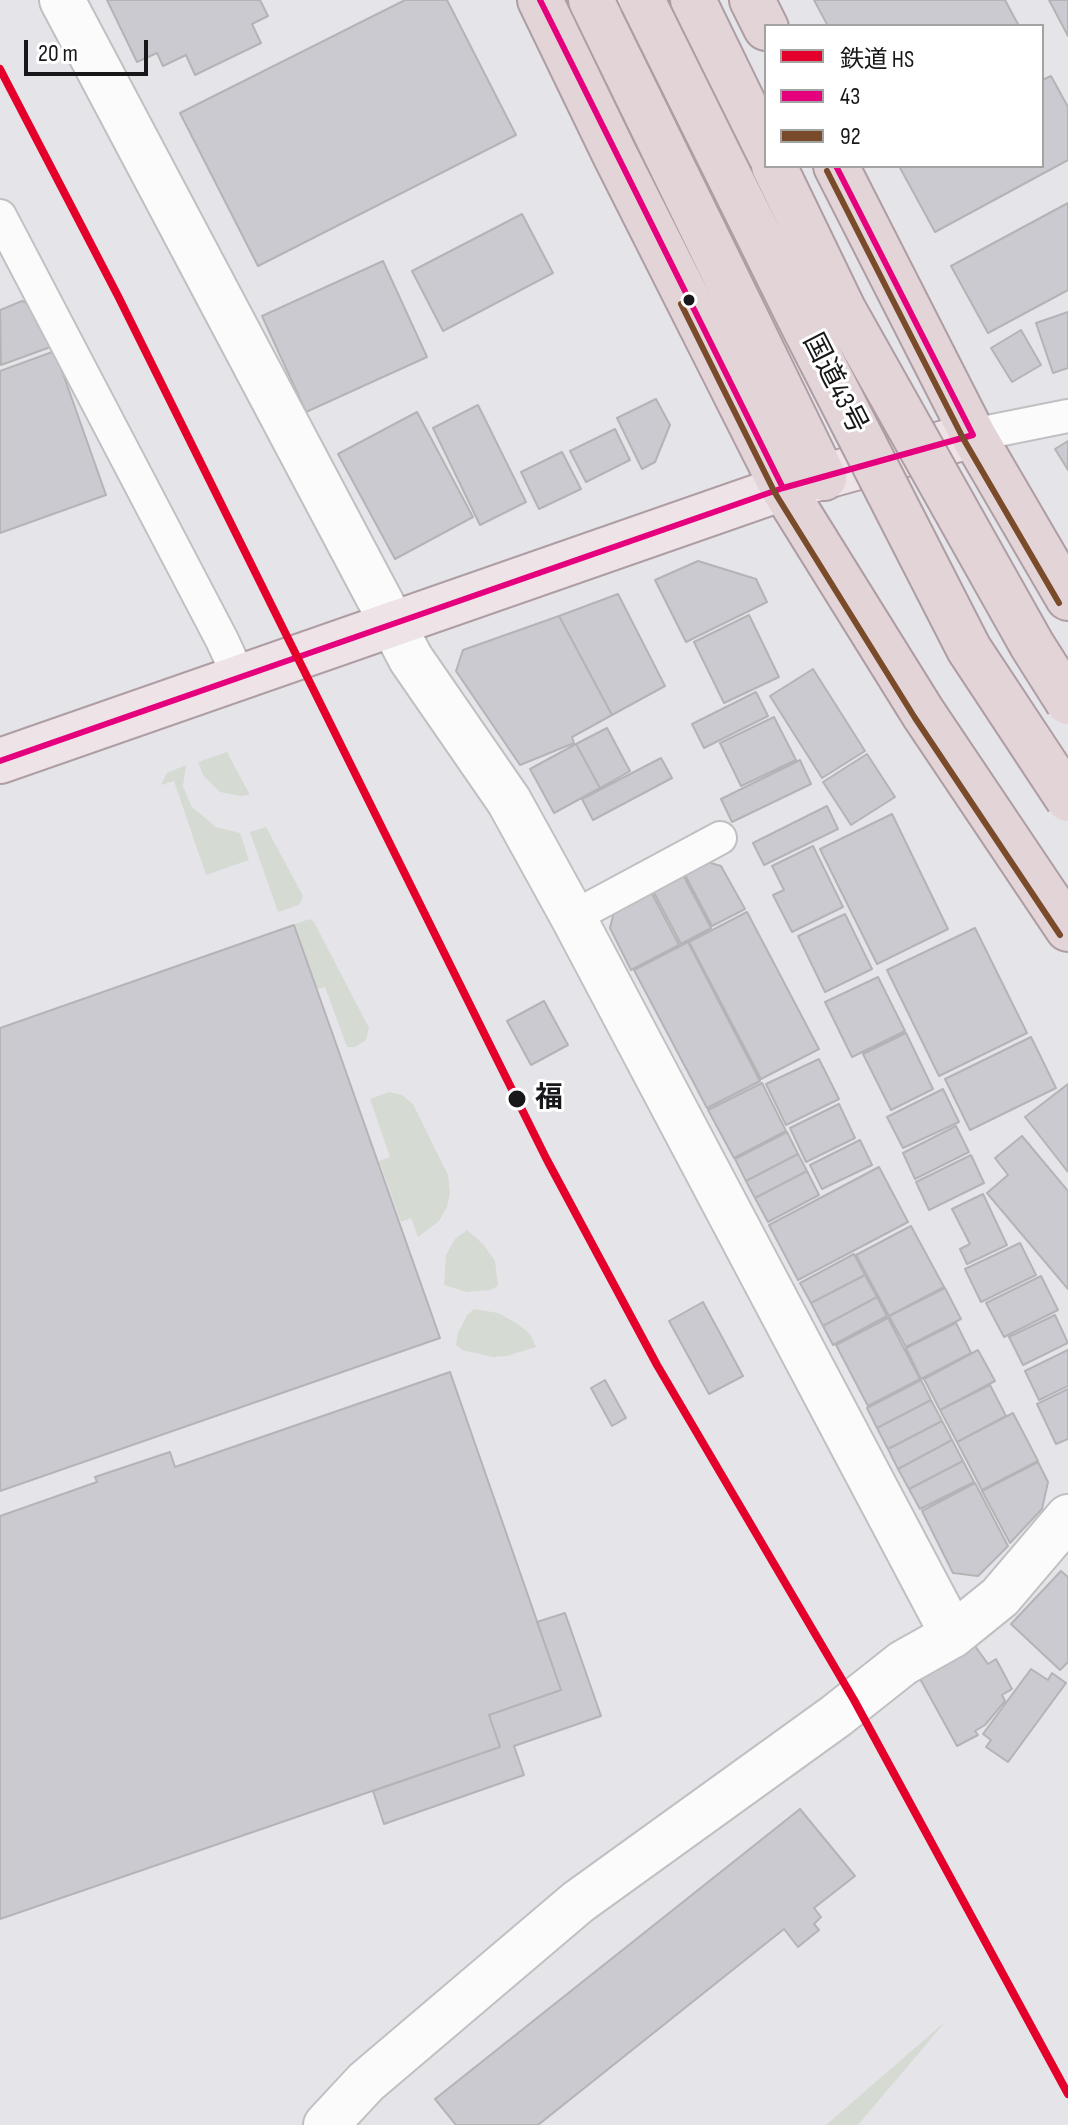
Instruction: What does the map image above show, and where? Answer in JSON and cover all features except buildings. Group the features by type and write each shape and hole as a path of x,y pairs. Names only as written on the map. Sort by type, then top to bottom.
{"highway":[{"path":"540,0 615,155 804,483 923,713 1068,929"},
{"path":"591,0 804,483"},
{"name":"国道43号","path":"642,0 969,649 1068,799"},
{"path":"693,0 764,146"},
{"path":"752,0 764,24"},
{"name":"国道43号","path":"775,168 843,309 1032,645 1068,702"},
{"path":"837,168 973,435 1068,598"}],"main road":[{"path":"0,761 804,483 973,435"}],"street":[{"path":"62,0 411,659 509,801 573,917 953,1635"},
{"path":"0,216 240,679"},
{"path":"973,435 1068,416"},
{"path":"573,917 720,838"},
{"path":"326,2125 366,2082 578,1902 836,1716 903,1663 953,1635 1000,1597 1068,1517"}],"shaded area":[{"path":"227,752 250,795 220,792 203,775 198,762"},
{"path":"186,765 183,786 191,806 216,827 240,833 249,860 206,875 174,781 161,785 167,773"},
{"path":"266,827 303,896 299,905 278,912 250,832"},
{"path":"310,919 369,1028 366,1040 355,1047 347,1047 325,987 317,989 295,924"},
{"path":"389,1092 402,1095 413,1104 448,1175 450,1192 447,1207 439,1221 418,1237 411,1218 401,1222 379,1161 390,1157 370,1099"},
{"path":"467,1230 483,1244 495,1261 498,1286 490,1290 467,1292 444,1285 446,1255 455,1239"},
{"path":"474,1309 498,1313 518,1324 530,1334 536,1347 493,1357 462,1350 456,1345 458,1333 467,1315"},
{"path":"946,2021 858,2125 826,2125"}],"rail line":[{"name":"HS","path":"0,69 118,296 547,1160 657,1365 854,1700 1068,2094"}],"transit line":[{"name":"43","path":"540,0 783,488"},
{"name":"43","path":"0,761 783,488 973,435 837,168"},
{"name":"92","path":"827,171 964,440 1059,603"},
{"name":"92","path":"681,304 775,493 915,718 1060,935"}],"place":[{"name":"福","path":"517,1099"}]}
